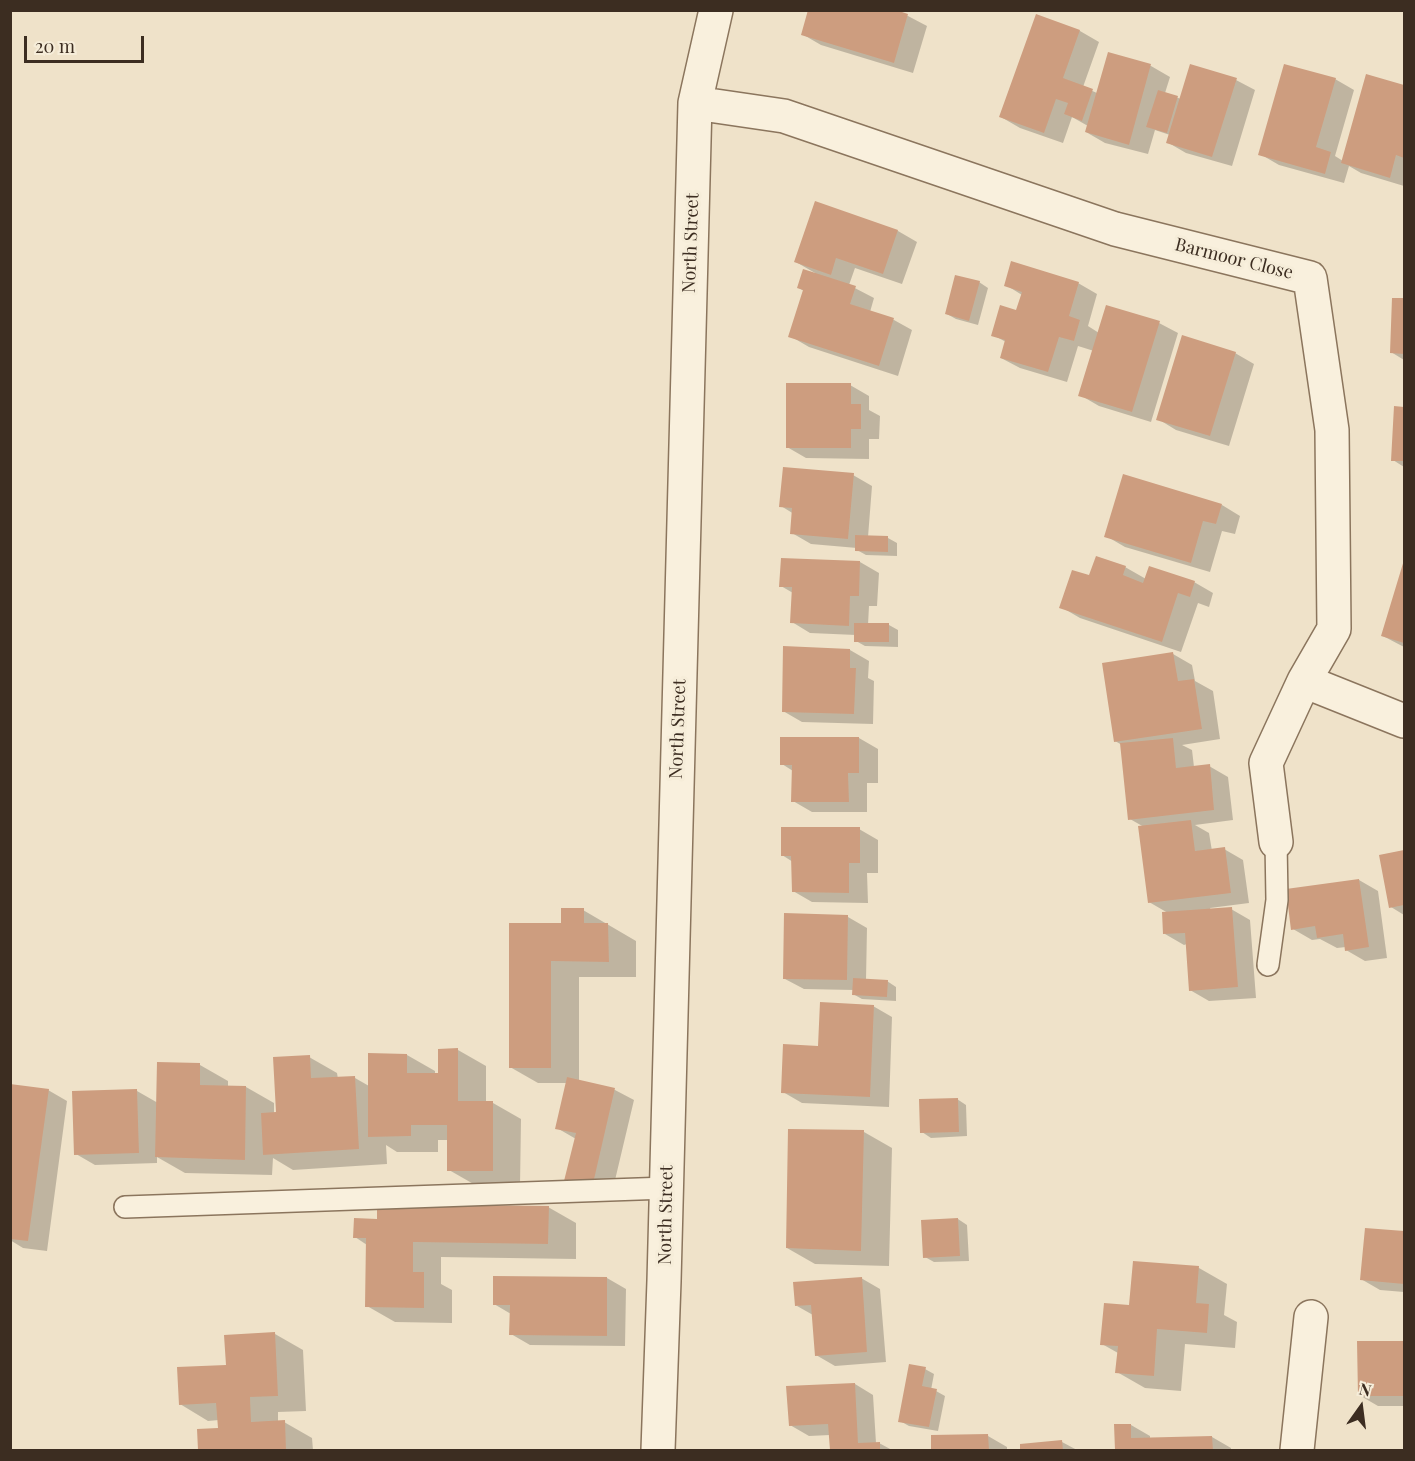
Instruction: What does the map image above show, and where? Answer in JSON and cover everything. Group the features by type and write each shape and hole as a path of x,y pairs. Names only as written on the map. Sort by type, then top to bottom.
{"street":[{"name":"North Street","path":"658,1450 695,104 716,10"},
{"name":"Barmoor Close","path":"695,104 784,116 1115,229 1310,278 1332,430 1334,629 1304,681"},
{"path":"1276,842 1266,763 1304,681 1404,721"},
{"path":"1297,1450 1311,1317"}],"lane":[{"path":"1268,965 1277,900 1276,842"},
{"path":"125,1207 667,1188"}],"building":[{"path":"808,10 896,10 908,14 894,63 801,35"},
{"path":"1036,14 1080,30 1063,78 1093,89 1082,121 1064,114 1068,103 1056,99 1044,133 999,117"},
{"path":"1108,52 1151,64 1129,145 1085,132"},
{"path":"1190,64 1237,78 1212,157 1166,143"},
{"path":"1284,64 1336,78 1316,147 1331,152 1325,174 1258,155"},
{"path":"1366,74 1404,85 1404,158 1396,155 1390,178 1341,163"},
{"path":"1158,90 1178,96 1167,133 1146,127"},
{"path":"815,201 898,230 883,274 836,258 831,275 794,262"},
{"path":"1011,261 1079,282 1069,316 1080,320 1074,341 1059,337 1048,372 1000,358 1005,340 991,336 1000,305 1016,310 1022,292 1004,286"},
{"path":"803,269 856,286 850,304 894,318 879,366 788,337 803,290 797,288"},
{"path":"955,275 980,281 969,321 945,314"},
{"path":"1392,298 1404,298 1404,354 1390,353"},
{"path":"1106,305 1160,321 1132,412 1078,396"},
{"path":"1182,335 1236,352 1210,436 1156,420"},
{"path":"786,383 851,383 851,404 861,404 861,429 851,429 851,448 786,448"},
{"path":"1394,406 1404,407 1404,461 1391,461"},
{"path":"783,467 854,473 848,539 790,534 792,508 779,507"},
{"path":"1123,474 1222,504 1216,524 1203,521 1191,563 1104,537"},
{"path":"855,535 888,536 888,552 855,551"},
{"path":"1096,556 1126,566 1123,575 1143,583 1149,566 1195,581 1190,597 1178,593 1162,642 1059,608 1072,570 1089,575"},
{"path":"781,558 860,561 859,596 850,596 849,626 790,623 792,587 779,587"},
{"path":"1404,560 1404,643 1381,636"},
{"path":"854,623 889,623 889,642 854,642"},
{"path":"783,646 850,649 850,668 856,668 854,714 782,712"},
{"path":"1173,652 1178,681 1194,679 1202,729 1114,742 1102,663"},
{"path":"780,737 859,737 859,773 848,773 849,802 791,802 792,765 780,765"},
{"path":"1173,738 1176,768 1210,764 1214,810 1128,820 1120,743"},
{"path":"1191,820 1195,851 1225,847 1231,893 1148,903 1138,826"},
{"path":"781,827 860,827 860,863 849,863 849,893 792,892 791,856 781,856"},
{"path":"1404,850 1404,905 1389,908 1379,855"},
{"path":"1359,879 1369,947 1345,951 1343,934 1317,938 1315,926 1291,930 1286,889"},
{"path":"1232,907 1238,987 1189,991 1185,933 1163,934 1162,912"},
{"path":"561,908 584,908 584,923 608,923 609,962 551,961 551,1068 509,1068 509,923 561,923"},
{"path":"784,913 848,915 847,980 783,979"},
{"path":"853,978 888,980 887,997 852,995"},
{"path":"820,1002 874,1005 870,1097 781,1093 783,1044 818,1046"},
{"path":"458,1048 458,1101 493,1101 493,1171 447,1171 447,1125 411,1125 411,1136 368,1137 368,1053 407,1054 407,1073 438,1073 438,1049"},
{"path":"310,1055 311,1078 355,1076 359,1149 263,1155 261,1113 276,1112 273,1057"},
{"path":"157,1062 200,1063 200,1085 246,1086 245,1160 155,1157"},
{"path":"567,1077 615,1088 592,1188 564,1181 576,1133 555,1129"},
{"path":"10,1084 49,1089 28,1241 10,1239"},
{"path":"137,1089 139,1153 74,1155 72,1091"},
{"path":"958,1098 959,1132 920,1133 919,1099"},
{"path":"788,1129 864,1130 861,1251 786,1248"},
{"path":"377,1204 549,1206 548,1244 413,1242 413,1272 424,1272 424,1308 365,1307 366,1238 353,1238 354,1218 377,1219"},
{"path":"958,1218 960,1256 923,1258 921,1220"},
{"path":"1365,1228 1404,1231 1404,1284 1360,1280"},
{"path":"1133,1261 1199,1266 1196,1303 1209,1304 1207,1333 1157,1329 1154,1376 1115,1373 1118,1346 1100,1345 1104,1303 1129,1305"},
{"path":"493,1276 607,1277 607,1336 509,1335 510,1305 493,1305"},
{"path":"862,1277 867,1352 815,1356 811,1305 795,1306 793,1282"},
{"path":"275,1332 278,1396 250,1397 251,1422 285,1420 286,1450 198,1450 197,1429 218,1428 216,1403 179,1405 177,1367 226,1365 224,1335"},
{"path":"1357,1341 1404,1341 1404,1396 1358,1396"},
{"path":"909,1364 926,1367 922,1386 937,1389 929,1427 898,1422"},
{"path":"855,1383 858,1443 880,1442 880,1450 830,1450 828,1424 789,1426 786,1386"},
{"path":"1114,1424 1131,1424 1131,1438 1212,1436 1213,1450 1115,1450"},
{"path":"988,1434 989,1450 931,1450 931,1435"},
{"path":"1062,1440 1063,1450 1020,1450 1020,1444"}]}
